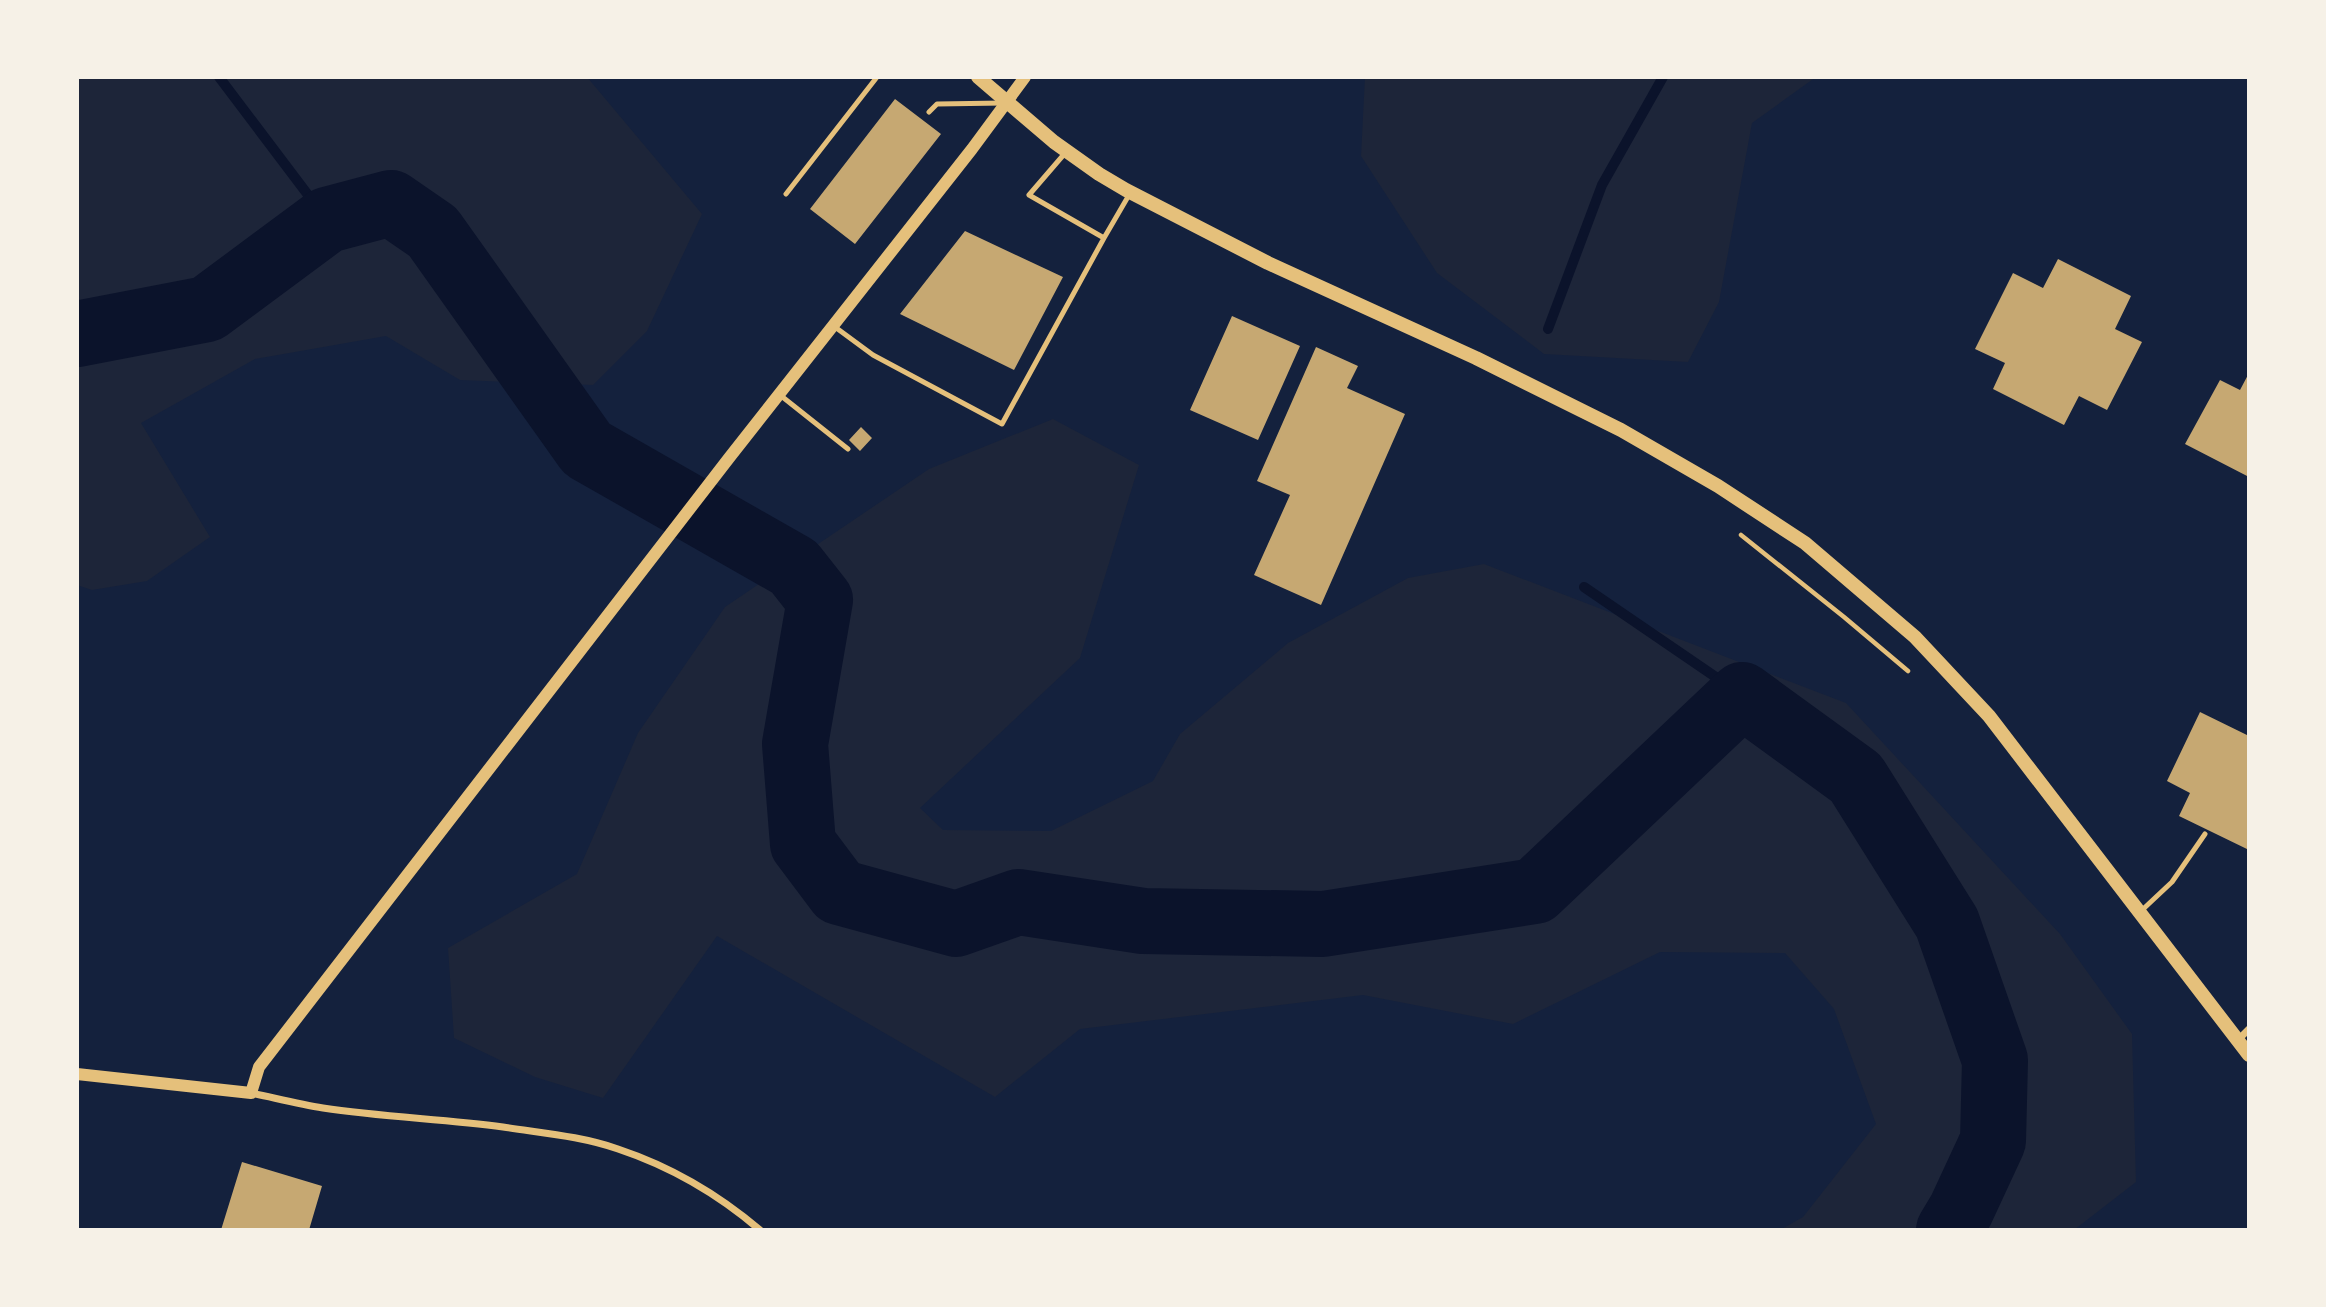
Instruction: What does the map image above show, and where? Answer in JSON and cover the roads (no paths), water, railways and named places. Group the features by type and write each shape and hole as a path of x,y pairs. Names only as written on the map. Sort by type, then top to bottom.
{"main road":[{"path":"978,77 1066,152 1130,192 1255,257 1476,358 1622,430 1718,486 1805,543 1915,637 1964,687 2011,742 2249,1055"}],"street":[{"path":"251,1093 259,1067 1025,77"},
{"path":"2238,1041 2249,1029"},
{"path":"77,1074 251,1093 323,1108 476,1124 604,1145 672,1172 725,1203 760,1230"}],"lane":[{"path":"786,194 877,77"},
{"path":"929,112 937,104 1006,103"},
{"path":"1066,152 1029,195 1104,238"},
{"path":"834,326 873,355 1002,424 1130,192"},
{"path":"780,395 848,449"},
{"path":"2139,912 2172,882 2205,834"}],"waterway":[{"path":"219,77 327,220"},
{"path":"1548,329 1602,185 1663,77"},
{"path":"77,334 207,309 327,220 391,203 433,232 587,449 794,567 820,600 795,744 803,844 839,892 956,924 1018,902 1143,921 1323,924 1535,891 1742,695 1856,778 1947,923 1995,1060 1993,1141 1949,1230"},
{"path":"1584,587 1742,695"}]}
